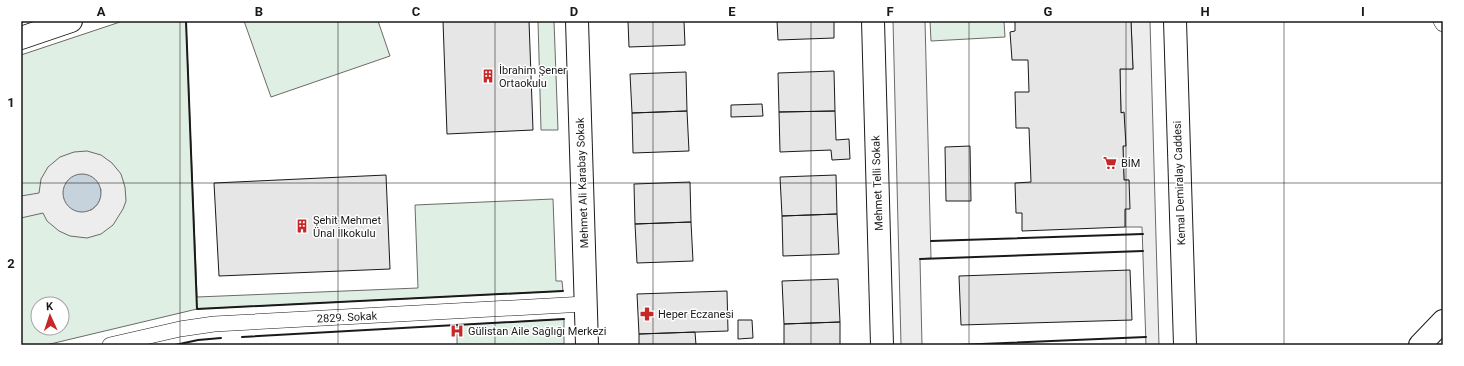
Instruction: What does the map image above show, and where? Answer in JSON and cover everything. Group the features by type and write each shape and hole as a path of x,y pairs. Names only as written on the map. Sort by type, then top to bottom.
{"street":[{"path":"21,38 71,21"},
{"name":"Mehmet Ali Karabay Sokak","path":"577,21 587,345"},
{"name":"Mehmet Telli Sokak","path":"873,21 882,345"},
{"name":"Kemal Demiralay Caddesi","path":"1175,21 1185,345"},
{"path":"1420,345 1443,321"}],"lane":[{"name":"2829. Sokak","path":"110,345 180,329 214,324 585,304"}],"green space":[{"path":"123,21 186,21 197,297 418,288 415,205 553,199 556,281 562,281 563,291 197,309 46,345 21,345 21,55"},
{"path":"244,21 378,21 390,56 271,97"},
{"path":"538,21 554,21 558,130 541,130"},
{"path":"930,21 1004,21 1005,37 931,41"},
{"path":"564,319 564,344 457,345 457,325"}],"shaded area":[{"path":"893,21 925,21 931,258 920,259 922,345 901,345"},
{"path":"1131,21 1150,21 1159,345 1146,345 1142,227 1125,227 1125,209 1129,180 1124,180 1124,113 1121,113 1120,69 1133,69"},
{"path":"87,151 101,155 112,163 121,174 125,187 126,201 113,225 101,234 87,238 70,236 59,231 47,221 43,213 21,218 21,196 39,193 41,179 48,167 60,157 74,152","holes":["101,189 99,201 91,210 72,208 65,199"]},
{"path":"82,174 92,177 98,183 101,193 98,203 92,209 82,212 72,209 66,203 63,193 66,183 72,177"}],"building":[{"name":"İbrahim Şener Ortaokulu","path":"443,21 529,21 533,130 447,134"},
{"path":"628,21 684,21 685,45 629,47"},
{"path":"777,21 834,21 834,38 778,40"},
{"path":"1015,21 1131,21 1133,69 1120,69 1121,113 1124,112 1126,146 1123,146 1124,180 1129,180 1130,209 1125,209 1125,227 1022,231 1022,213 1016,213 1015,183 1031,182 1029,128 1016,128 1015,92 1029,92 1028,60 1012,60 1010,32 1015,31"},
{"path":"834,71 835,111 779,112 778,73"},
{"path":"686,72 687,111 632,113 630,74"},
{"path":"762,104 763,116 731,117 731,105"},
{"path":"687,111 689,151 633,153 632,113"},
{"path":"835,111 836,140 849,139 850,159 832,160 831,150 780,152 779,112"},
{"path":"970,146 971,201 946,201 945,147"},
{"name":"Şehit Mehmet Ünal İlkokulu","path":"386,175 390,269 219,276 214,183"},
{"path":"836,175 837,214 782,216 780,177"},
{"path":"690,182 691,222 635,224 634,184"},
{"path":"837,214 839,254 783,256 782,216"},
{"path":"691,222 693,261 637,263 635,224"},
{"path":"1130,270 1132,320 961,325 959,276"},
{"path":"838,279 840,322 784,324 782,281"},
{"path":"727,291 728,331 639,334 637,294"},
{"path":"738,320 752,320 753,338 738,339"},
{"path":"840,322 840,345 784,345 784,324"},
{"path":"695,332 696,345 639,345 639,334"}],"wall":[{"path":"186,21 197,309 563,291"},
{"path":"931,241 1143,234"},
{"path":"920,259 1143,251"},
{"path":"242,337 564,319"},
{"path":"957,345 1146,337"},
{"path":"175,345 198,340 221,338"}],"place":[{"name":"İbrahim Şener Ortaokulu","path":"488,76"},
{"name":"BİM","path":"1110,163"},
{"name":"Şehit Mehmet Ünal İlkokulu","path":"302,226"},
{"name":"Heper Eczanesi","path":"647,314"},
{"name":"Gülistan Aile Sağlığı Merkezi","path":"457,331"}]}
